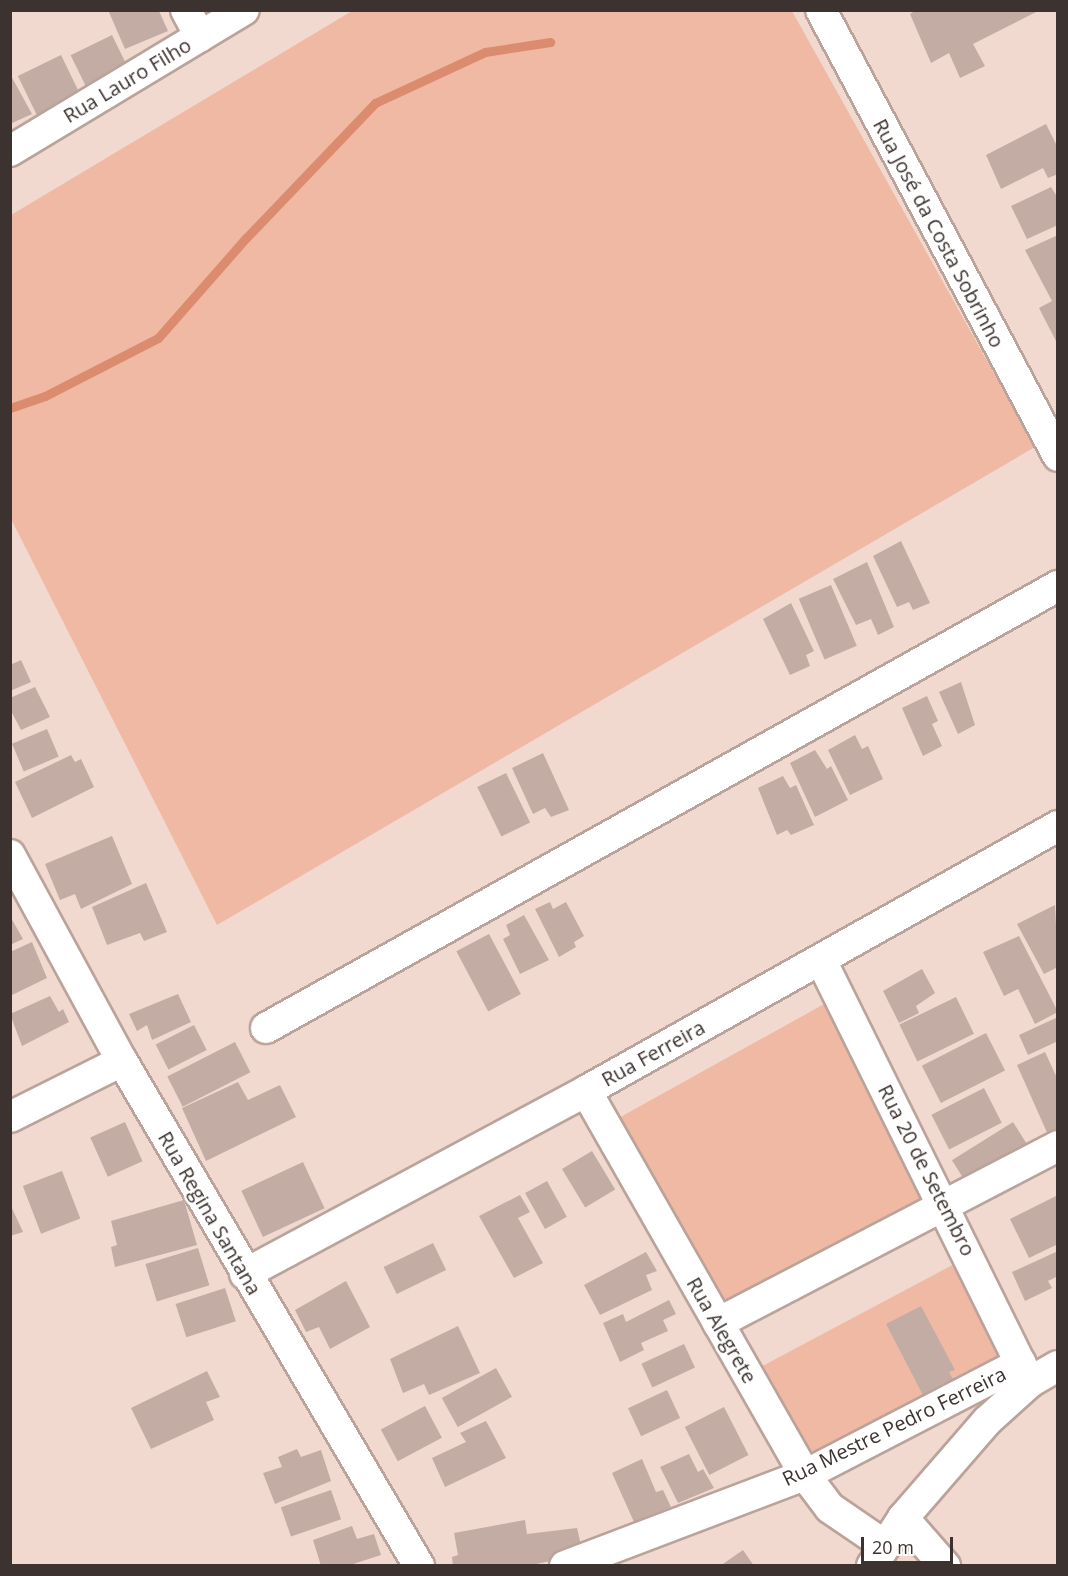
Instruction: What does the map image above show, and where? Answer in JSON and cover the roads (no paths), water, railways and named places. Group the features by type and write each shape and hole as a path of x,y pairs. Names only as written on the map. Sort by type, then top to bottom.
{"street":[{"path":"186,10 200,36"},
{"name":"Rua Lauro Filho","path":"10,151 244,10"},
{"name":"Rua José da Costa Sobrinho","path":"821,10 1058,456"},
{"path":"266,1028 1057,585"},
{"name":"Rua Ferreira","path":"245,1274 586,1091 1058,826"},
{"name":"Rua Regina Santana","path":"10,855 122,1060 245,1274 419,1566"},
{"name":"Rua 20 de Setembro","path":"821,960 1026,1373"},
{"path":"10,1118 122,1060"},
{"name":"Rua Alegrete","path":"586,1091 805,1475 830,1508 878,1555"},
{"path":"718,1323 1058,1146"},
{"name":"Rua Mestre Pedro Ferreira","path":"565,1566 805,1475 1026,1373 1058,1366"},
{"path":"878,1555 903,1518 1026,1373"},
{"path":"903,1518 945,1566"}],"waterway":[{"path":"10,408 45,396 158,338 246,238 375,103 485,52 550,42"}]}
